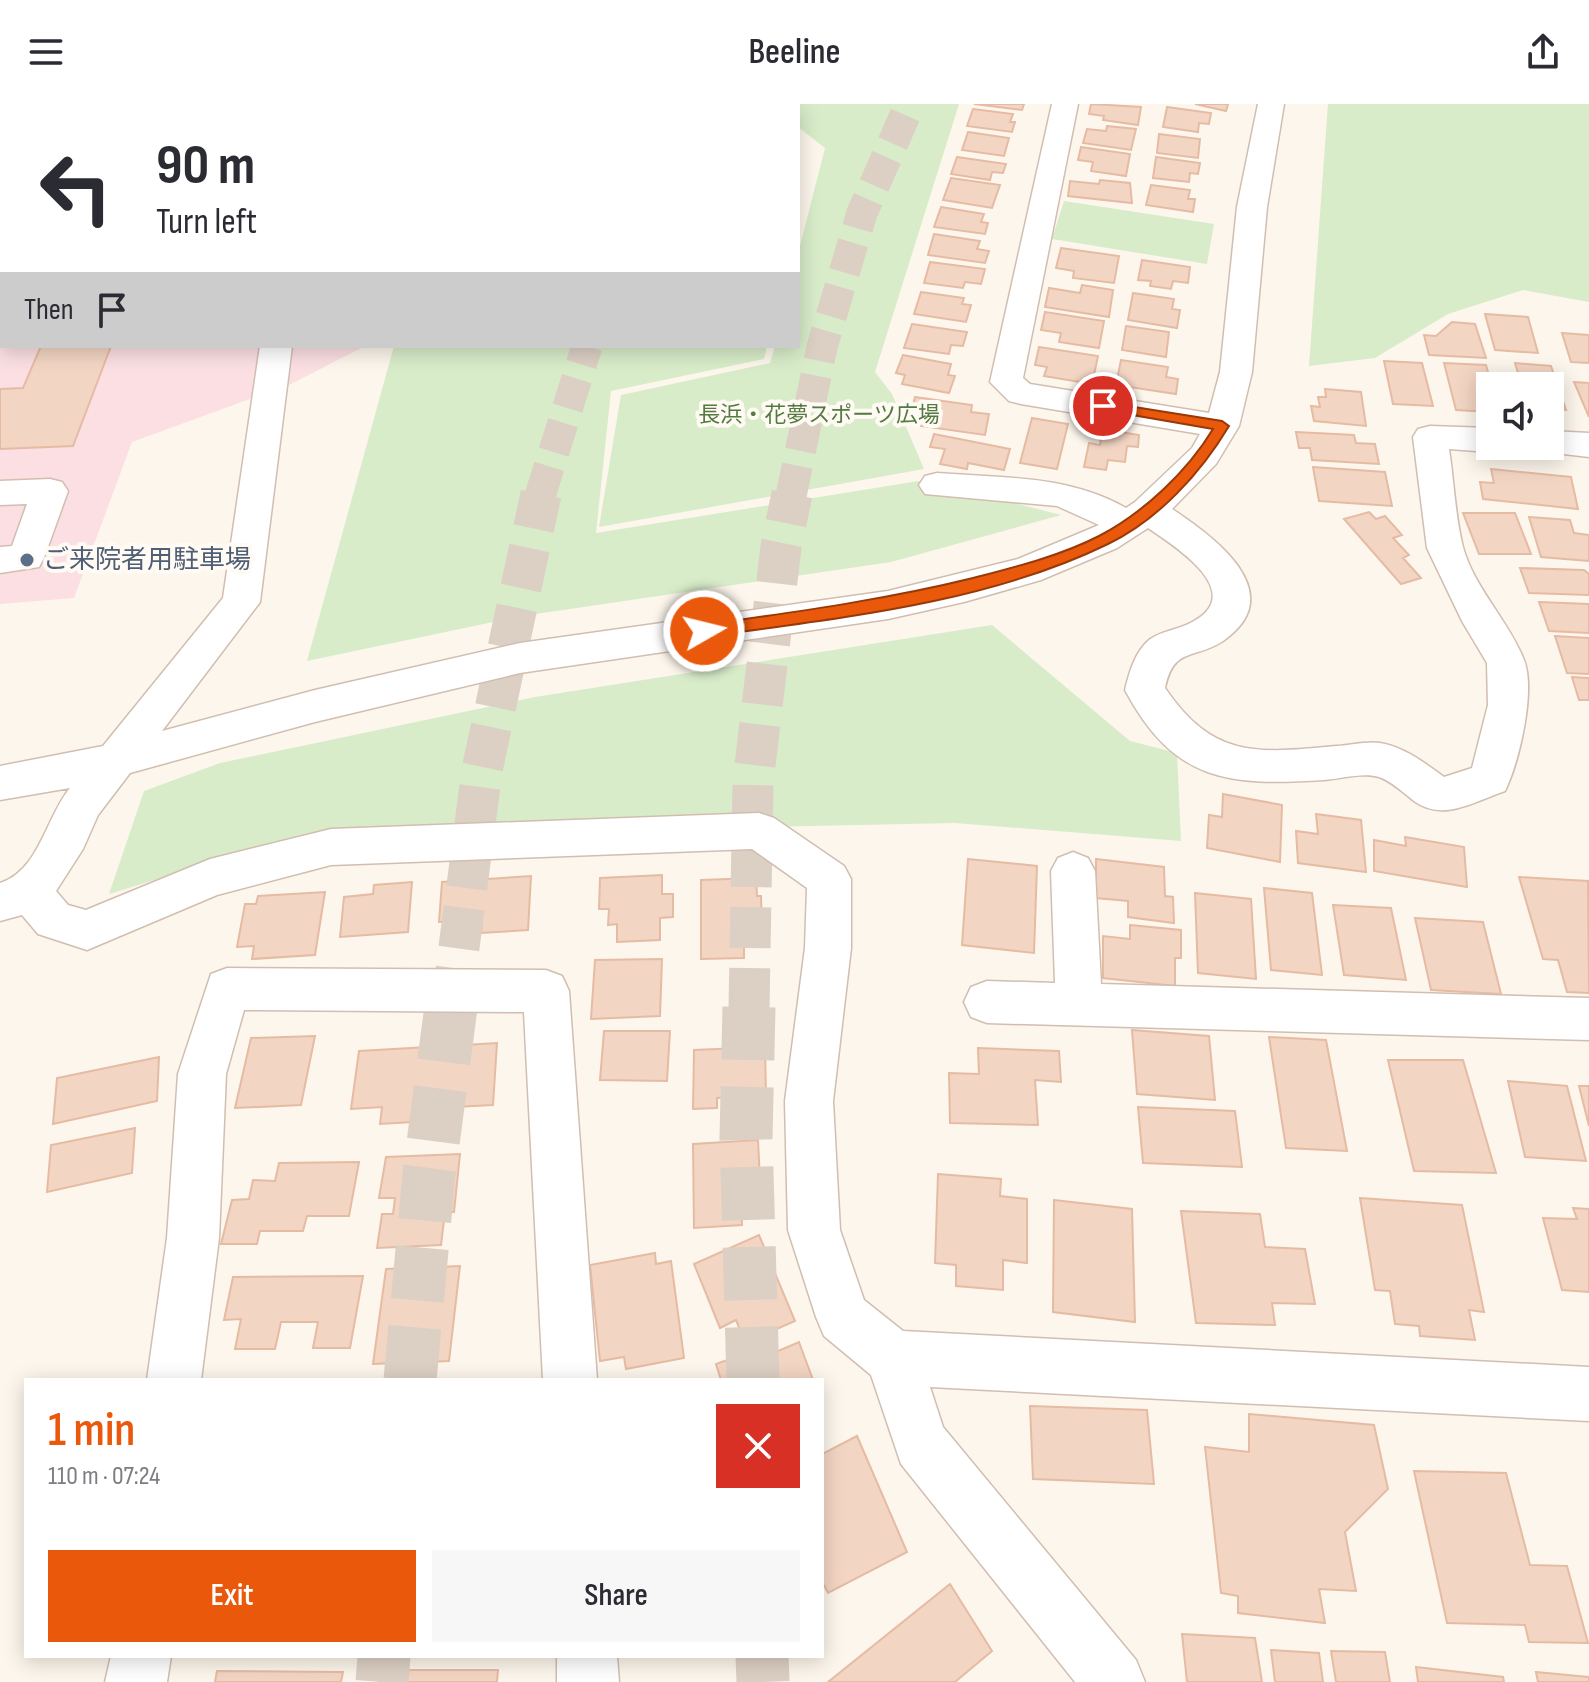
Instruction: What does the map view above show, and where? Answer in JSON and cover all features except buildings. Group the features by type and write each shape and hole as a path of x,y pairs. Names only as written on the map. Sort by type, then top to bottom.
{"street":[{"path":"1065,104 1006,382 1021,393 1222,426"},
{"path":"0,783 116,760 315,706 520,658 888,605 1028,570 1104,539 1137,518 1204,456 1222,426 1236,372 1252,207 1271,104"},
{"path":"276,348 241,602 80,806 68,836 15,898 54,920 87,930 210,878 331,847 759,831 829,879 828,948 809,1101 814,1230 843,1317 893,1358 921,1444 1114,1682"},
{"path":"937,485 1059,494 1137,518 1217,561 1228,578 1231,594 1229,612 1203,636 1162,651 1150,668 1145,690 1159,714 1183,740 1209,758 1247,768 1384,760 1439,796 1490,779 1508,705 1506,662 1481,621 1445,548 1430,437 1476,439"},
{"path":"1564,444 1589,445"},
{"path":"0,493 50,491 26,558 0,560"},
{"path":"1073,871 1079,1005"},
{"path":"174,1378 193,1238 202,1074 227,989 259,989 546,991 570,1378"},
{"path":"987,1002 1589,1019"},
{"path":"893,1358 1589,1394"},
{"path":"136,1682 141,1658"},
{"path":"587,1658 588,1682"}],"shaded area":[{"path":"0,348 361,348 291,384 132,442 74,598 0,604"}],"green space":[{"name":"長浜・花夢スポーツ広場","path":"800,104 959,104 875,372 892,394 924,469 599,527 621,395 770,363 774,348 800,348 800,246 825,148 800,129"},
{"path":"1328,104 1589,104 1589,302 1523,290 1448,314 1375,358 1309,366"},
{"path":"1064,201 1214,224 1207,264 1052,239"},
{"path":"393,348 767,348 764,359 611,391 596,533 925,480 1061,515 891,562 522,616 307,661"},
{"path":"992,625 1130,741 1177,753 1181,841 955,823 295,837 109,894 144,791 220,763 535,697"}],"tunnel":[{"path":"791,496 822,347 862,213 910,104"},
{"path":"540,496 586,348"},
{"path":"451,1009 482,770 541,494"},
{"path":"749,1009 753,782 781,547 792,494"},
{"path":"410,1378 429,1174 451,1007"},
{"path":"749,1007 746,1138 753,1378"},
{"path":"382,1682 384,1658"},
{"path":"762,1658 763,1682"}],"place":[{"name":"ご来院者用駐車場","path":"27,560"}],"route":[{"path":"704,631 888,605 1028,570 1104,539 1148,511 1204,456 1222,426 1103,406"}]}
